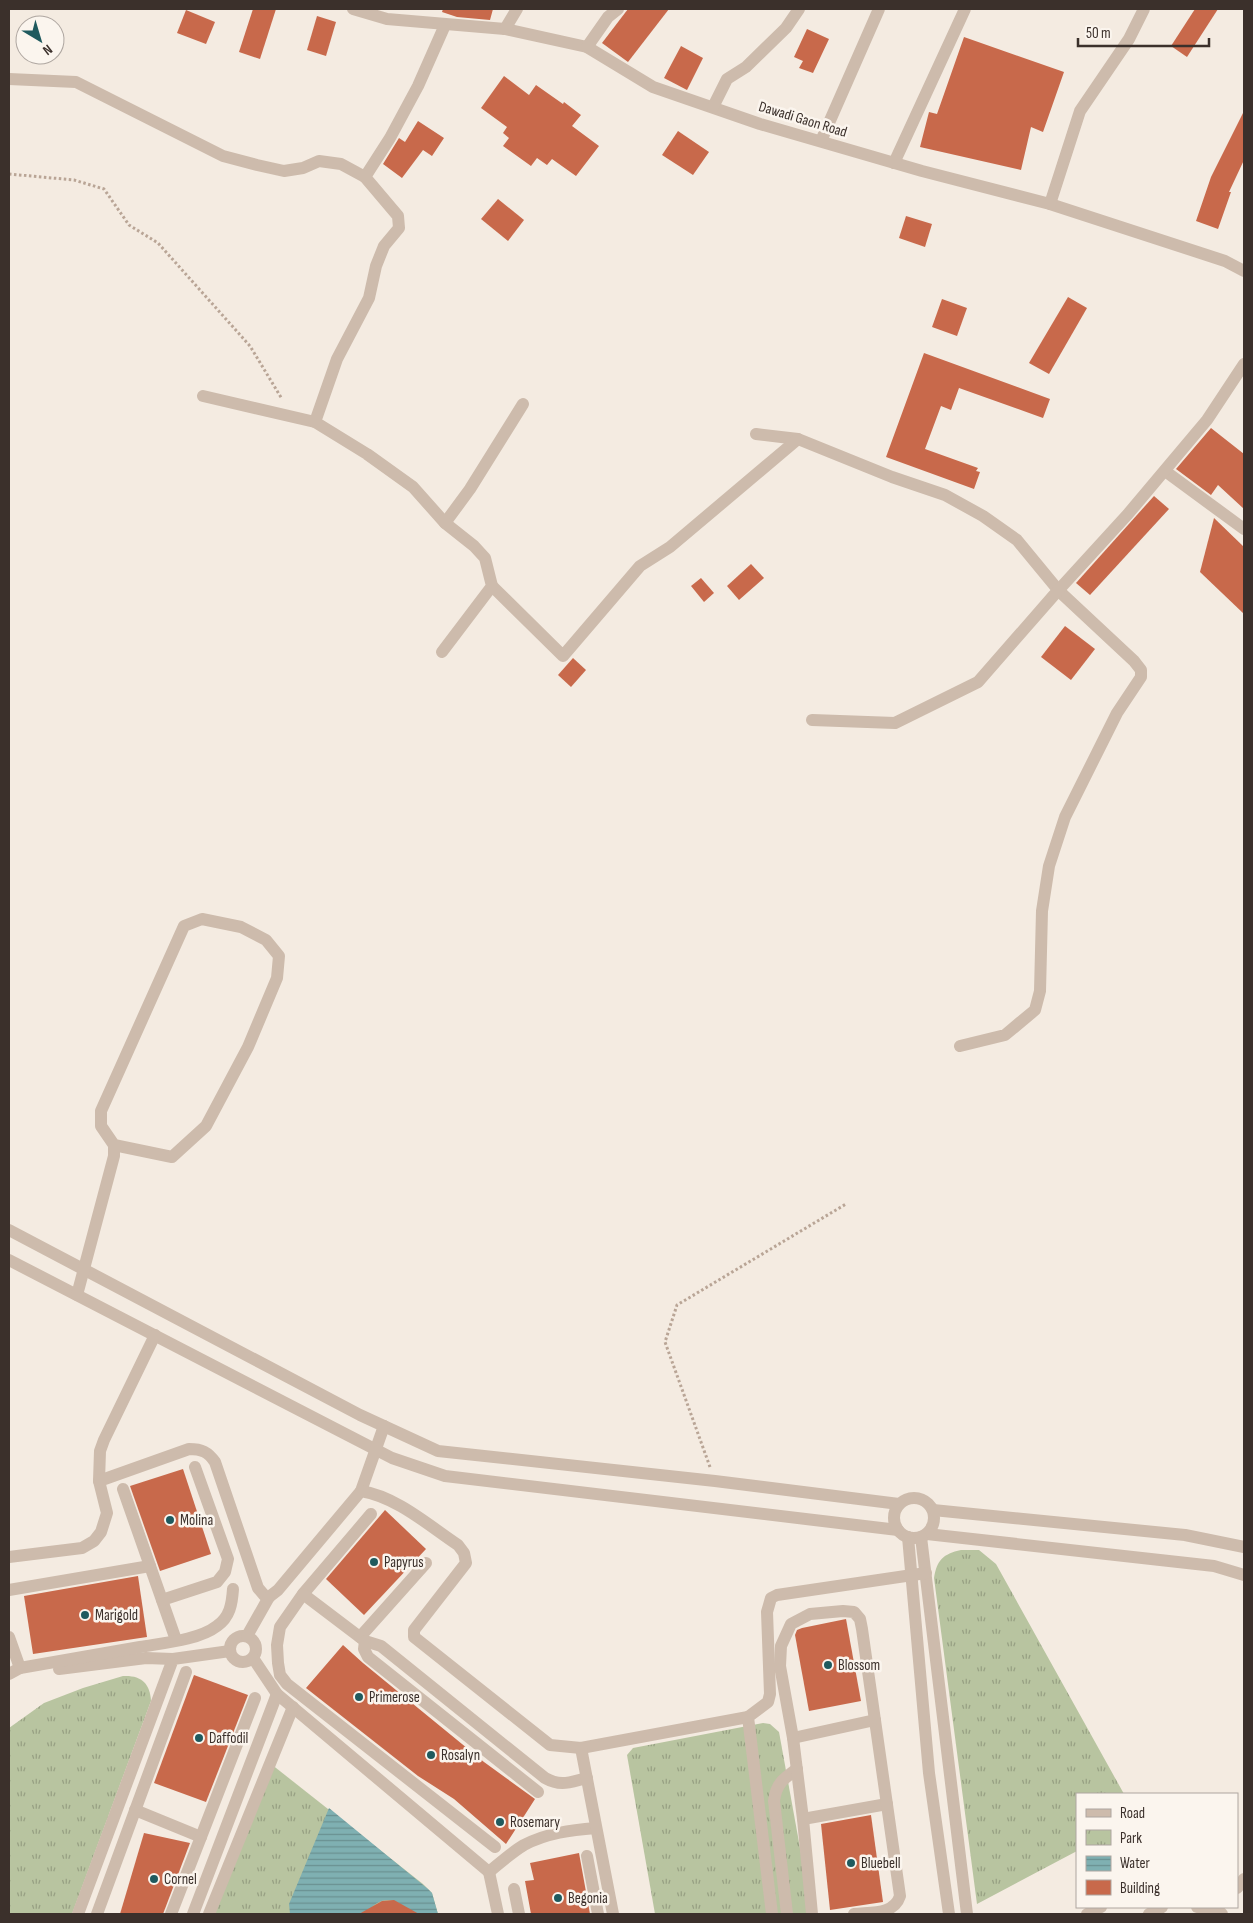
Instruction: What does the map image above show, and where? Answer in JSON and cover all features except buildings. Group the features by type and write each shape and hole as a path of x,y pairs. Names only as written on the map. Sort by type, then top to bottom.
{"street":[{"name":"Dawadi Gaon Road","path":"353,9 373,12 387,19 505,29 587,47 653,87 760,124 894,163 1050,204 1226,261 1244,271"},
{"path":"505,29 517,9"},
{"path":"587,47 608,17 618,9"},
{"path":"713,107 727,79 746,67 786,28 799,9"},
{"path":"820,141 879,9"},
{"path":"894,163 965,9"},
{"path":"1050,204 1080,111 1129,39 1144,9"},
{"path":"365,177 390,138 418,86 444,25"},
{"path":"9,79 76,82 223,156 284,171 303,168 319,161 342,164 365,177 398,216 399,228 384,246 376,266 369,298 337,359 315,422"},
{"path":"812,720 895,723 978,682 1165,471 1207,420 1244,364"},
{"path":"203,396 315,422 367,454 413,487 445,523 474,546 485,558 492,586 563,656 640,566 670,547 798,439"},
{"path":"445,523 470,489 523,404"},
{"path":"756,434 798,439 892,477 945,495 983,516 1017,540 1059,591 1134,661 1141,670 1141,677 1117,713 1065,818 1049,866 1042,911 1040,991 1035,1010 1004,1035 960,1046"},
{"path":"1165,471 1244,529"},
{"path":"442,652 492,586"},
{"path":"76,1295 85,1269 114,1156 114,1145 102,1126 101,1111 184,926 202,919 241,927 266,940 279,956 277,978 248,1047 206,1126 172,1157 114,1145"},
{"path":"9,1230 360,1415 438,1451 715,1481 899,1504"},
{"path":"9,1260 392,1458 445,1476 903,1534 1214,1566 1244,1575"},
{"path":"9,1557 82,1548 94,1541 102,1532 107,1513 99,1481 100,1451 155,1335"},
{"path":"247,1636 269,1597 278,1590 361,1492 384,1426"},
{"path":"99,1481 190,1449 202,1449 210,1454 215,1462 258,1588 264,1595 269,1597"},
{"path":"162,1600 217,1582 226,1572 228,1559 194,1467"},
{"path":"123,1489 176,1640"},
{"path":"361,1492 377,1494 392,1501 458,1546 464,1553 466,1563 414,1630 414,1637 550,1745 581,1748 748,1717 768,1702 770,1694 766,1612 771,1598 777,1594 926,1573"},
{"path":"949,1914 929,1773 911,1575 903,1534 894,1517 899,1504 904,1500 918,1498 924,1500 933,1510 934,1523 924,1535 926,1573 967,1914"},
{"path":"933,1510 1185,1536 1244,1547"},
{"path":"371,1514 303,1594 280,1628 277,1645 280,1674 287,1684 494,1847"},
{"path":"362,1639 426,1563"},
{"path":"9,1590 150,1566"},
{"path":"9,1637 14,1671 176,1640 205,1633 219,1625 228,1616 232,1605 233,1590"},
{"path":"303,1594 362,1639 381,1646 545,1778 555,1784 563,1784 587,1778"},
{"path":"812,1914 803,1819 780,1666 781,1646 791,1624 810,1614 843,1611 854,1612 860,1619 900,1896 898,1903 888,1910 854,1914"},
{"path":"238,1636 247,1636 256,1645 253,1658 246,1662 237,1661 230,1651 231,1642 238,1636"},
{"path":"362,1639 368,1657 538,1792"},
{"path":"9,1682 27,1674 146,1658 173,1659 230,1651"},
{"path":"253,1658 277,1694 490,1872 498,1914"},
{"path":"78,1914 173,1659"},
{"path":"98,1914 134,1810 186,1672"},
{"path":"194,1914 277,1694"},
{"path":"172,1914 255,1698"},
{"path":"209,1914 293,1707"},
{"path":"748,1717 772,1914"},
{"path":"792,1738 875,1720"},
{"path":"581,1748 613,1914"},
{"path":"787,1914 774,1801 775,1790 782,1780 796,1769"},
{"path":"929,1773 949,1770"},
{"path":"803,1819 887,1804"},
{"path":"134,1810 202,1836"},
{"path":"490,1872 523,1846 540,1838 564,1830 596,1828"},
{"path":"587,1856 598,1914"},
{"path":"514,1889 519,1914"},
{"path":"1087,1914 1099,1908"},
{"path":"1149,1914 1160,1908"},
{"path":"1203,1908 1221,1911"}],"path":[{"path":"9,174 74,180 104,189 129,225 158,243 250,346 293,417"},
{"path":"715,1481 665,1342 677,1305 846,1204"}],"green space":[{"path":"961,1550 979,1550 996,1564 1123,1793 1076,1793 1076,1852 977,1904 934,1578 939,1562 950,1554"},
{"path":"123,1676 135,1677 143,1681 149,1689 151,1701 72,1914 9,1914 9,1728 44,1703 83,1688"},
{"path":"763,1723 770,1724 779,1732 812,1914 655,1914 627,1755 633,1748"},
{"path":"271,1764 423,1884 432,1893 438,1914 211,1914"}],"water":[{"path":"329,1808 428,1889 432,1893 438,1914 410,1914 400,1904 388,1900 377,1903 367,1914 290,1914 289,1904"}],"place":[{"name":"Molina","path":"170,1520"},
{"name":"Papyrus","path":"374,1562"},
{"name":"Marigold","path":"85,1615"},
{"name":"Blossom","path":"828,1665"},
{"name":"Primerose","path":"359,1697"},
{"name":"Daffodil","path":"199,1738"},
{"name":"Rosalyn","path":"431,1755"},
{"name":"Rosemary","path":"500,1822"},
{"name":"Bluebell","path":"851,1863"},
{"name":"Cornel","path":"154,1879"},
{"name":"Begonia","path":"558,1898"}]}
